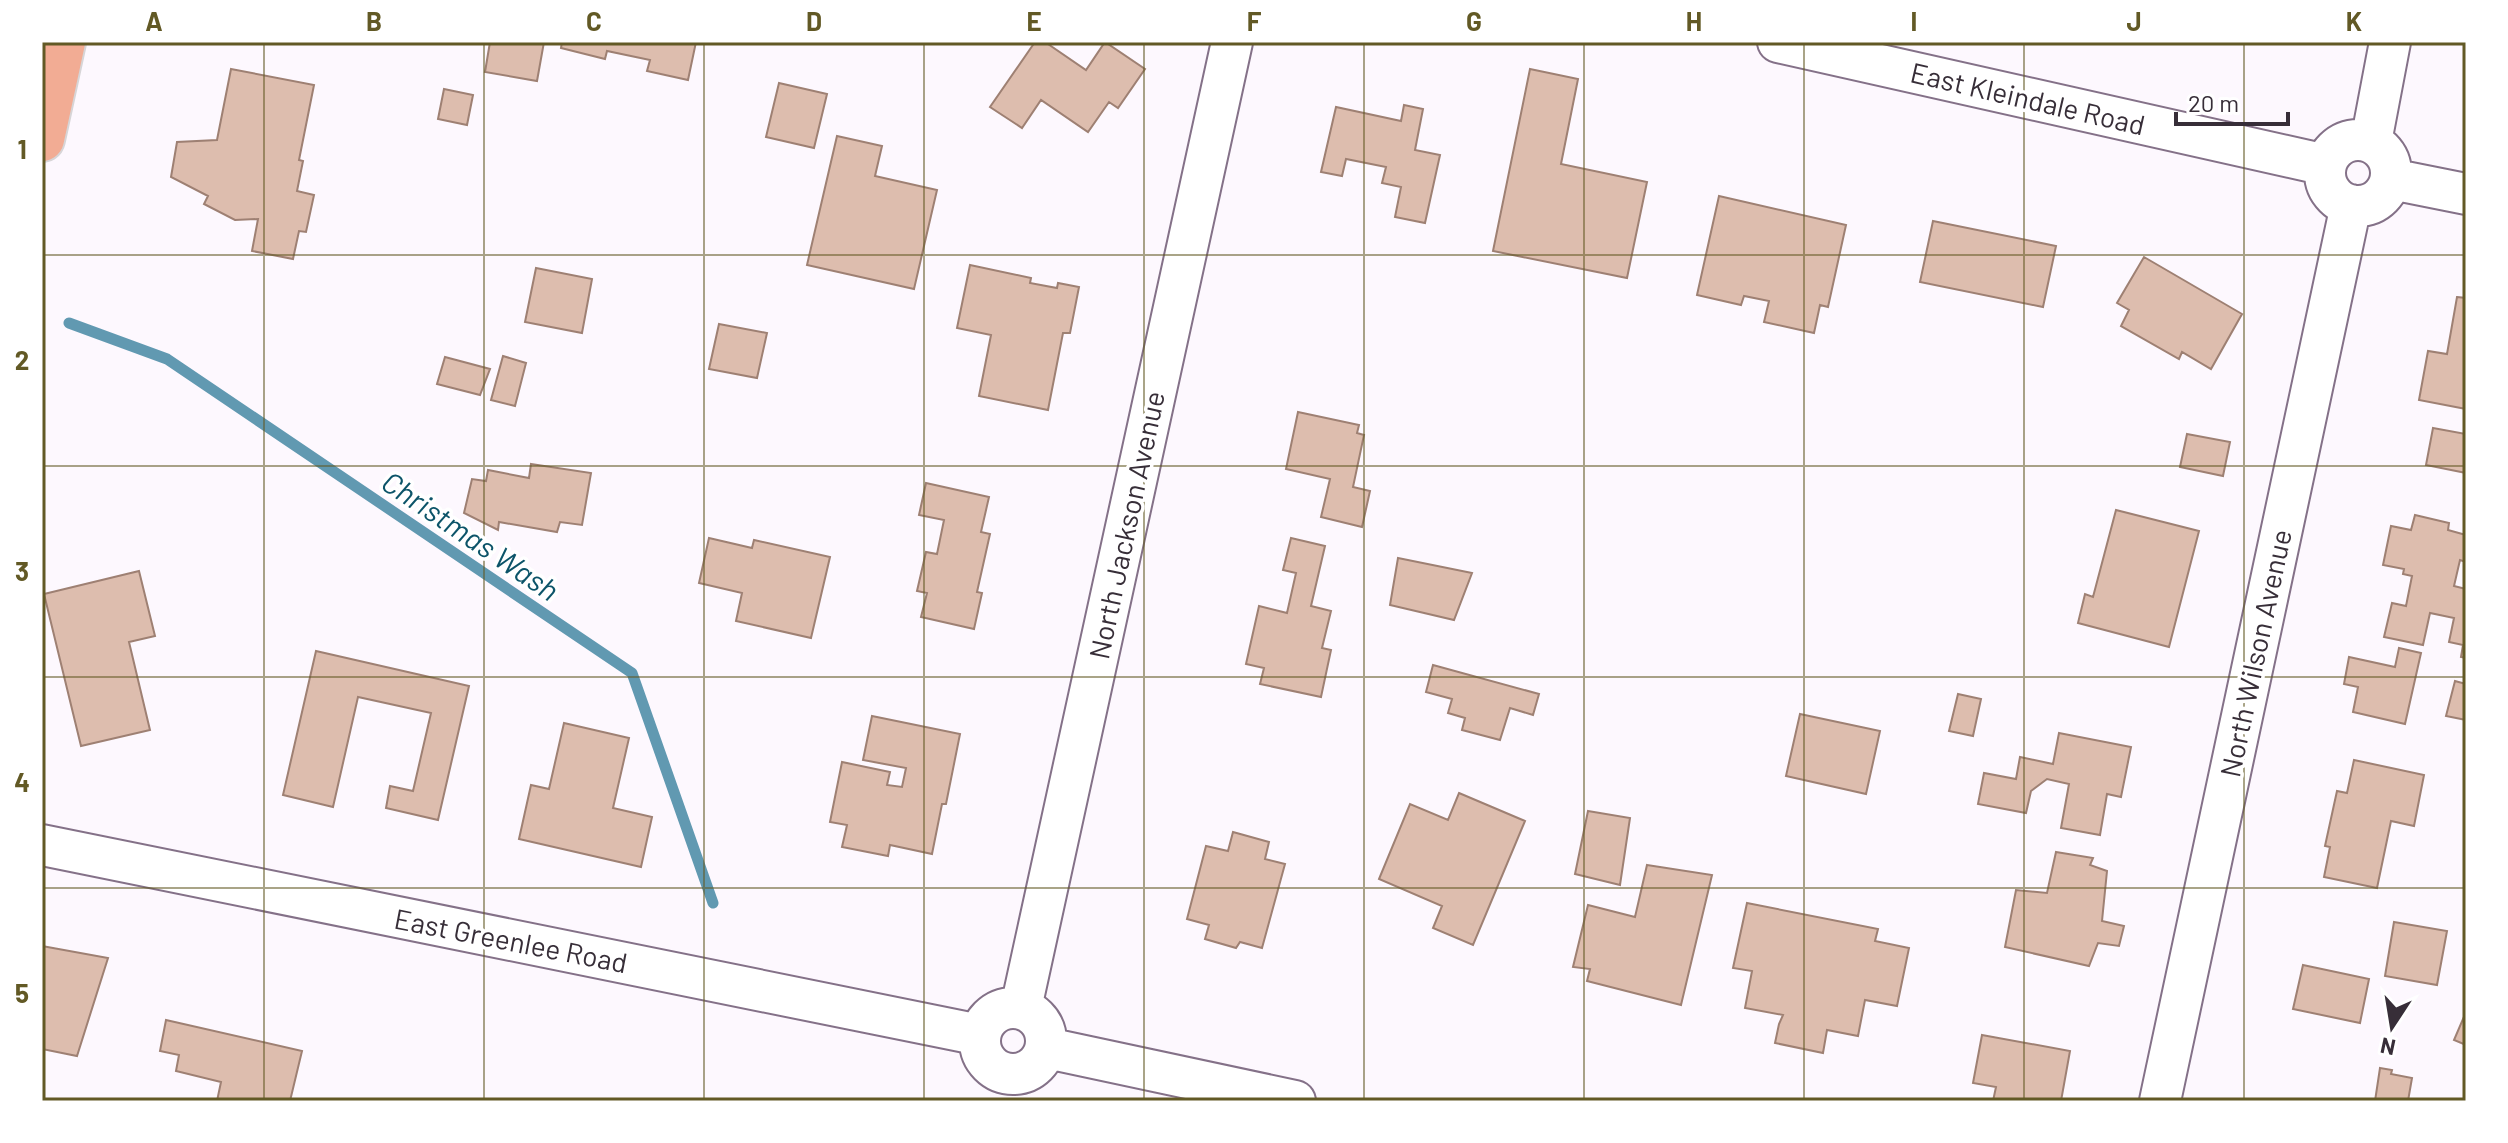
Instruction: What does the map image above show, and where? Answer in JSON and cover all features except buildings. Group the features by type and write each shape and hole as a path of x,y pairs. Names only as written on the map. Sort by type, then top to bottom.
{"main road":[{"path":"42,139 63,42"}],"street":[{"name":"North Jackson Avenue","path":"1021,1008 1232,42"},
{"name":"East Kleindale Road","path":"1778,42 2326,165"},
{"path":"2371,142 2390,42"},
{"path":"2360,139 2371,142 2387,157 2391,167 2388,189 2381,197 2362,206 2341,201 2327,185 2324,175 2330,154 2348,141 2360,139"},
{"path":"2391,179 2466,194"},
{"name":"North Wilson Avenue","path":"2160,1101 2351,205"},
{"name":"East Greenlee Road","path":"42,845 980,1035"},
{"path":"1010,1007 1021,1008 1039,1019 1044,1027 1047,1048 1036,1066 1017,1075 1004,1087 983,1055 980,1035 991,1016 1010,1007"},
{"path":"1047,1048 1295,1101"}],"waterway":[{"name":"Christmas Wash","path":"69,323 167,359 632,673 713,903"}]}
